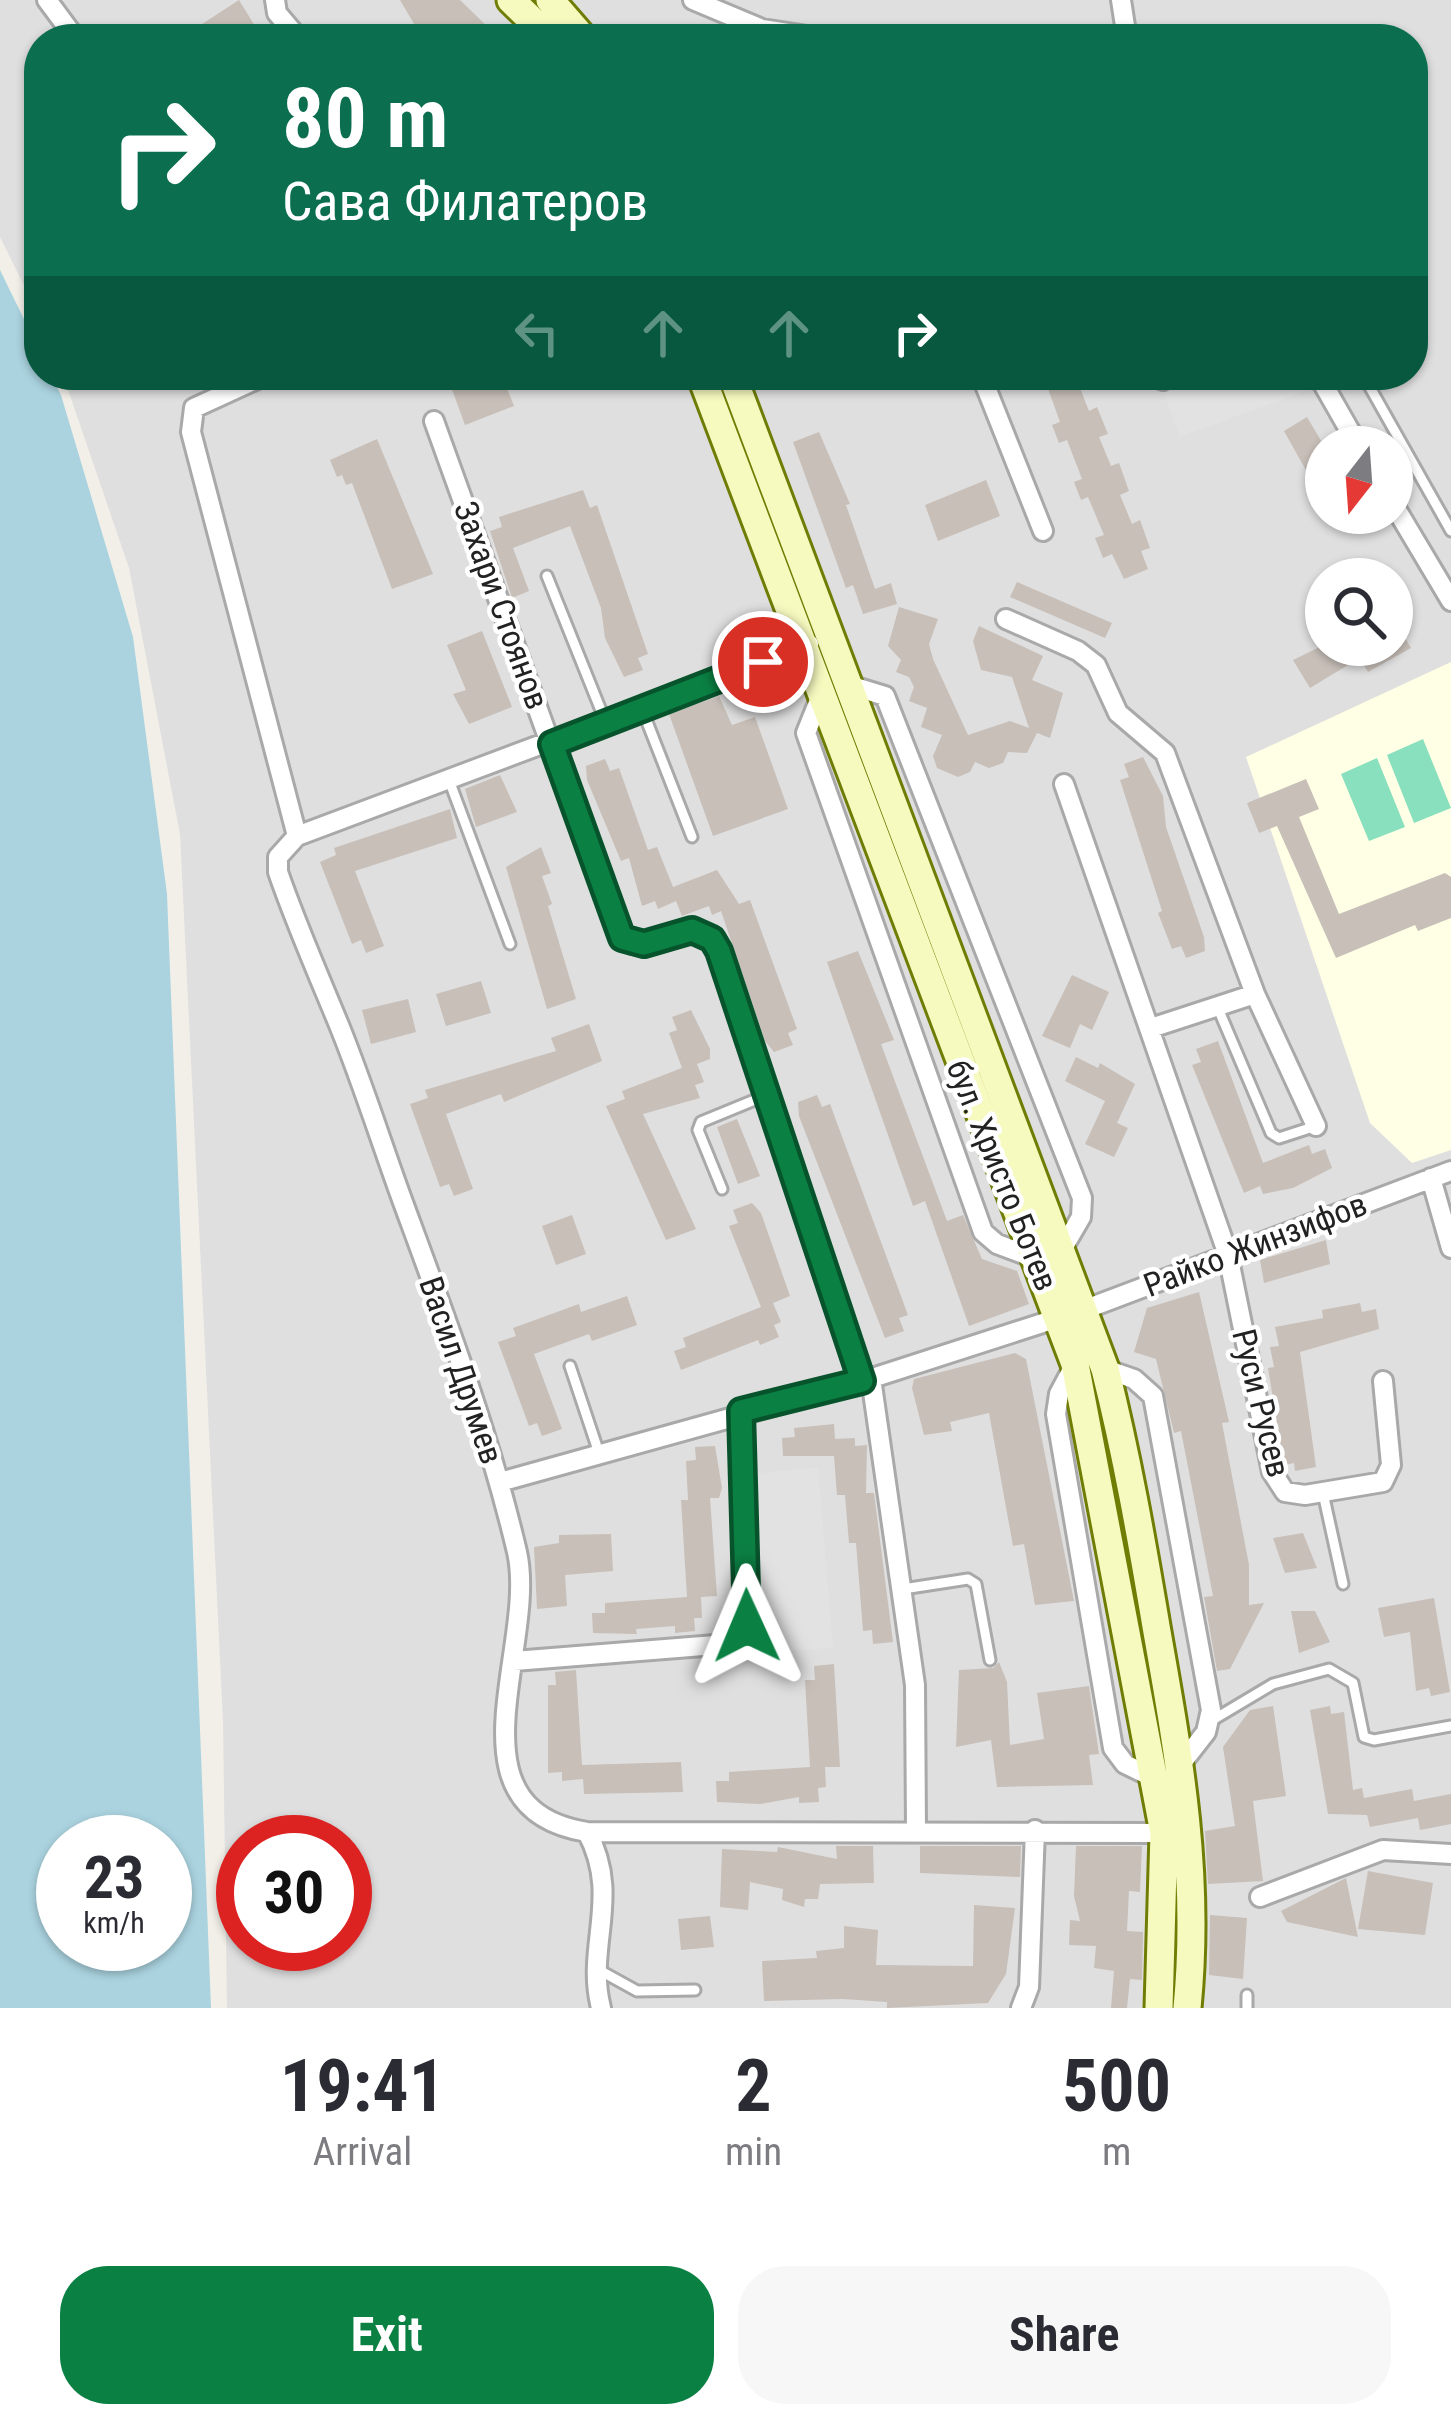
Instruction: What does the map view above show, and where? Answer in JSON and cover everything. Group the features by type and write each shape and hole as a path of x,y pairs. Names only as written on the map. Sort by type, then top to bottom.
{"main road":[{"path":"511,0 535,24"},
{"path":"550,0 571,24"},
{"name":"бул. Христо Ботев","path":"706,390 803,646 836,689 1063,1248 1075,1364 1164,1833 1167,1866 1159,2008"},
{"name":"бул. Христо Ботев","path":"738,390 830,637 836,689 1034,1258 1105,1369 1129,1468 1180,1764 1194,1881 1187,2008"}],"street":[{"path":"693,0 750,24"},
{"name":"Васил Друмев","path":"233,390 194,408 190,416 297,836 278,857 278,872 440,1303 500,1482 521,1580 503,1737 513,1784 541,1819 587,1832 1164,1833"},
{"path":"988,390 1043,531"},
{"path":"1327,390 1347,426"},
{"name":"Захари Стоянов","path":"434,421 622,938 644,944 692,930 712,939 867,1379 904,1589 915,1685 916,1829"},
{"path":"1411,534 1451,601"},
{"path":"1006,620 1078,651 1096,664 1118,713 1165,753 1255,994 1316,1126"},
{"path":"297,836 830,637"},
{"path":"1064,784 1228,1255"},
{"path":"1151,1028 1255,994"},
{"name":"Райко Жинзифов","path":"500,1482 867,1379 1072,1312 1451,1171"},
{"path":"1431,1178 1451,1248"},
{"name":"Руси Русев","path":"1228,1255 1272,1472 1285,1492 1375,1486 1388,1474 1382,1381"},
{"path":"1105,1369 1134,1378 1153,1396 1210,1721 1180,1764"},
{"path":"514,1661 728,1644 744,1634 741,1411"},
{"path":"1021,2008 1029,1987 1035,1830"},
{"path":"587,1832 605,1880 599,1970 602,2008"},
{"path":"1259,1898 1383,1850 1451,1854"}],"lane":[{"path":"1371,390 1451,531"},
{"path":"547,575 605,723"},
{"path":"642,709 692,837"},
{"path":"449,780 510,944"},
{"path":"1217,1006 1270,1133 1279,1138 1316,1126"},
{"path":"722,1189 698,1130 701,1122 767,1096"},
{"path":"571,1366 599,1453"},
{"path":"1323,1493 1342,1584"},
{"path":"904,1589 968,1580 976,1584 990,1660"},
{"path":"1210,1721 1273,1684 1329,1669 1353,1683 1364,1737 1451,1726"},
{"path":"599,1970 637,1990 695,1990"},
{"path":"1246,2008 1247,1995"}],"shaded area":[{"path":"0,0 1451,0 1451,2008 227,2008 226,1971 372,1971 372,1815 224,1815 180,834 129,568 68,390 1428,390 1428,24 24,24 24,286 0,237"},
{"path":"1166,390 1308,390 1180,437"},
{"path":"1451,662 1451,1150 1412,1163 1370,1123 1246,757"},
{"path":"818,1468 833,1648 755,1652 746,1474"}],"green space":[{"path":"1423,739 1451,808 1414,823 1387,755"},
{"path":"1377,758 1405,827 1369,841 1341,774"}],"water":[{"path":"0,270 24,319 24,390 58,390 61,395 133,637 167,894 211,2008 0,2008"}],"building":[{"path":"239,0 254,24 202,24"},
{"path":"400,0 460,0 485,24 414,24"},
{"path":"452,390 508,390 514,406 465,425"},
{"path":"1048,390 1081,390 1089,411 1097,407 1108,434 1099,437 1111,466 1119,463 1129,491 1120,495 1132,524 1140,520 1150,548 1141,551 1148,569 1124,579 1112,554 1103,558 1095,538 1104,535 1088,497 1081,500 1074,482 1082,479 1067,440 1059,443 1052,425 1060,422"},
{"path":"1307,417 1312,426 1305,426 1305,468 1284,431"},
{"path":"819,432 850,504 846,505 875,589 891,583 897,604 863,614 853,585 846,588 793,442"},
{"path":"377,439 433,574 392,589 352,483 346,485 342,475 337,477 330,460"},
{"path":"986,480 1000,516 938,541 925,505"},
{"path":"583,490 590,508 597,505 648,654 638,658 643,670 624,677 605,638 601,608 570,526 513,548 529,591 512,598 490,531 502,527 499,517"},
{"path":"1017,582 1112,623 1105,638 1010,597"},
{"path":"899,607 938,619 929,644 968,735 1010,721 1029,728 1012,677 981,670 973,641 979,626 1043,656 1032,680 1063,693 1050,738 1037,733 1027,753 1008,752 1003,763 989,768 975,762 970,772 958,777 937,768 933,756 942,735 921,727 927,708 909,701 914,687 909,677 896,672 901,660 888,646"},
{"path":"482,631 512,707 469,724 453,694 466,690 447,645"},
{"path":"1305,654 1305,666 1346,666 1310,688 1293,660"},
{"path":"719,696 732,725 755,717 788,809 713,836 669,714"},
{"path":"1143,757 1163,796 1166,827 1204,937 1205,951 1186,958 1181,946 1172,949 1158,913 1162,911 1120,780 1129,777 1124,764"},
{"path":"605,759 610,771 619,768 648,850 657,847 673,887 717,870 739,904 750,900 797,1029 788,1033 793,1045 774,1052 765,1041 721,911 712,915 709,906 682,916 676,901 658,909 655,901 642,906 629,858 621,861 587,780 586,766"},
{"path":"500,775 517,812 476,827 465,789"},
{"path":"1306,779 1319,809 1299,817 1339,914 1445,873 1451,877 1451,918 1418,931 1415,925 1336,958 1277,826 1259,833 1247,803"},
{"path":"450,809 457,838 355,871 384,946 366,953 361,940 352,944 320,862 336,855 334,848"},
{"path":"541,847 551,873 542,876 552,904 548,906 576,999 547,1009 506,867"},
{"path":"858,951 894,1040 881,1044 947,1221 963,1215 982,1259 1017,1271 1029,1304 969,1326 925,1201 913,1206 827,962"},
{"path":"1072,975 1109,992 1092,1030 1080,1024 1070,1048 1042,1036"},
{"path":"481,981 491,1013 446,1026 436,994"},
{"path":"408,999 416,1032 371,1044 362,1010"},
{"path":"691,1010 710,1049 710,1059 697,1064 704,1082 695,1085 700,1098 643,1114 696,1229 666,1240 606,1106 625,1099 622,1091 682,1068 669,1033 677,1030 672,1017"},
{"path":"589,1024 602,1061 504,1102 501,1094 446,1114 473,1189 454,1196 449,1184 440,1187 410,1104 428,1098 425,1090 556,1051 551,1038"},
{"path":"1218,1041 1263,1163 1309,1145 1312,1154 1325,1149 1332,1168 1293,1188 1263,1194 1260,1186 1244,1193 1192,1065 1201,1062 1196,1049"},
{"path":"1076,1057 1098,1068 1100,1063 1135,1084 1117,1123 1128,1128 1114,1157 1085,1144 1105,1101 1065,1081"},
{"path":"817,1095 822,1107 830,1104 908,1315 899,1318 904,1331 885,1338 799,1116 798,1102"},
{"path":"737,1119 760,1176 738,1184 717,1127"},
{"path":"752,1203 761,1213 790,1296 773,1303 781,1322 774,1325 779,1337 760,1345 758,1340 681,1370 674,1351 686,1347 683,1338 761,1307 729,1226 738,1223 733,1210"},
{"path":"572,1215 586,1254 556,1265 542,1226"},
{"path":"1326,1240 1330,1264 1264,1283 1260,1260"},
{"path":"1199,1292 1229,1422 1222,1423 1249,1565 1249,1605 1264,1603 1230,1669 1217,1671 1204,1597 1213,1596 1181,1431 1174,1433 1156,1359 1134,1352 1147,1308"},
{"path":"627,1296 637,1325 592,1341 589,1334 534,1354 562,1429 542,1436 537,1423 529,1426 498,1342 516,1336 513,1328 579,1304 581,1312"},
{"path":"1360,1303 1362,1312 1376,1309 1379,1329 1300,1352 1316,1467 1295,1471 1294,1463 1284,1465 1268,1368 1274,1367 1270,1347 1279,1346 1275,1327 1323,1318 1322,1310"},
{"path":"1015,1353 1026,1359 1074,1601 1035,1605 1024,1544 1013,1546 989,1413 950,1422 952,1431 924,1435 912,1388 914,1379"},
{"path":"834,1424 835,1439 855,1438 855,1446 867,1445 866,1493 874,1493 893,1642 873,1644 872,1630 863,1631 856,1543 849,1543 845,1495 837,1495 834,1456 783,1456 782,1438 795,1437 794,1428"},
{"path":"715,1446 722,1488 719,1498 710,1498 717,1596 701,1597 702,1618 694,1618 695,1631 675,1633 675,1626 636,1629 637,1634 593,1633 592,1613 605,1613 605,1603 687,1597 681,1500 688,1500 686,1461 696,1460 695,1447"},
{"path":"1303,1533 1317,1568 1285,1573 1273,1538"},
{"path":"611,1534 613,1571 565,1575 567,1606 537,1609 534,1547 559,1543 559,1535"},
{"path":"1434,1598 1450,1692 1431,1696 1429,1688 1416,1691 1410,1632 1384,1637 1378,1608"},
{"path":"1291,1611 1315,1611 1330,1642 1299,1653"},
{"path":"999,1662 1007,1682 1010,1745 1044,1739 1037,1693 1089,1686 1099,1754 1089,1755 1093,1785 997,1787 991,1740 956,1747 959,1670 993,1668"},
{"path":"834,1664 840,1767 825,1767 826,1787 818,1788 819,1802 799,1803 799,1797 760,1804 717,1802 716,1781 729,1781 729,1772 810,1767 805,1680 815,1680 814,1666"},
{"path":"576,1670 582,1765 681,1762 683,1792 584,1794 583,1779 562,1781 562,1772 548,1773 548,1685 556,1685 555,1672"},
{"path":"1273,1706 1286,1796 1253,1801 1263,1881 1208,1884 1205,1831 1235,1826 1223,1747 1250,1710"},
{"path":"1330,1706 1331,1714 1344,1712 1353,1790 1362,1788 1364,1798 1412,1789 1414,1801 1451,1794 1451,1824 1420,1830 1418,1818 1370,1827 1367,1815 1328,1814 1310,1710"},
{"path":"836,1846 873,1846 874,1883 820,1884 818,1899 805,1899 804,1907 782,1900 783,1889 750,1882 748,1910 720,1907 722,1849 777,1852 778,1847 837,1859"},
{"path":"920,1846 1021,1846 1020,1877 920,1873"},
{"path":"1076,1846 1142,1846 1140,1892 1129,1891 1127,1931 1143,1932 1142,1980 1130,1979 1127,2008 1111,2008 1114,1971 1094,1968 1096,1946 1069,1945 1070,1920 1080,1921 1074,1896"},
{"path":"1368,1871 1433,1883 1425,1935 1358,1929"},
{"path":"1346,1878 1358,1937 1287,1922 1281,1911"},
{"path":"974,1905 1015,1908 1006,1974 988,2003 887,2008 887,2002 843,1999 764,2001 762,1961 817,1958 816,1951 844,1948 844,1926 878,1930 876,1965 973,1966"},
{"path":"1210,1915 1247,1918 1243,1979 1209,1975"},
{"path":"710,1916 714,1947 681,1950 678,1919"}],"route":[{"path":"747,1626 741,1411 862,1381 719,951 712,939 692,930 644,944 622,938 552,744 763,662"}]}
